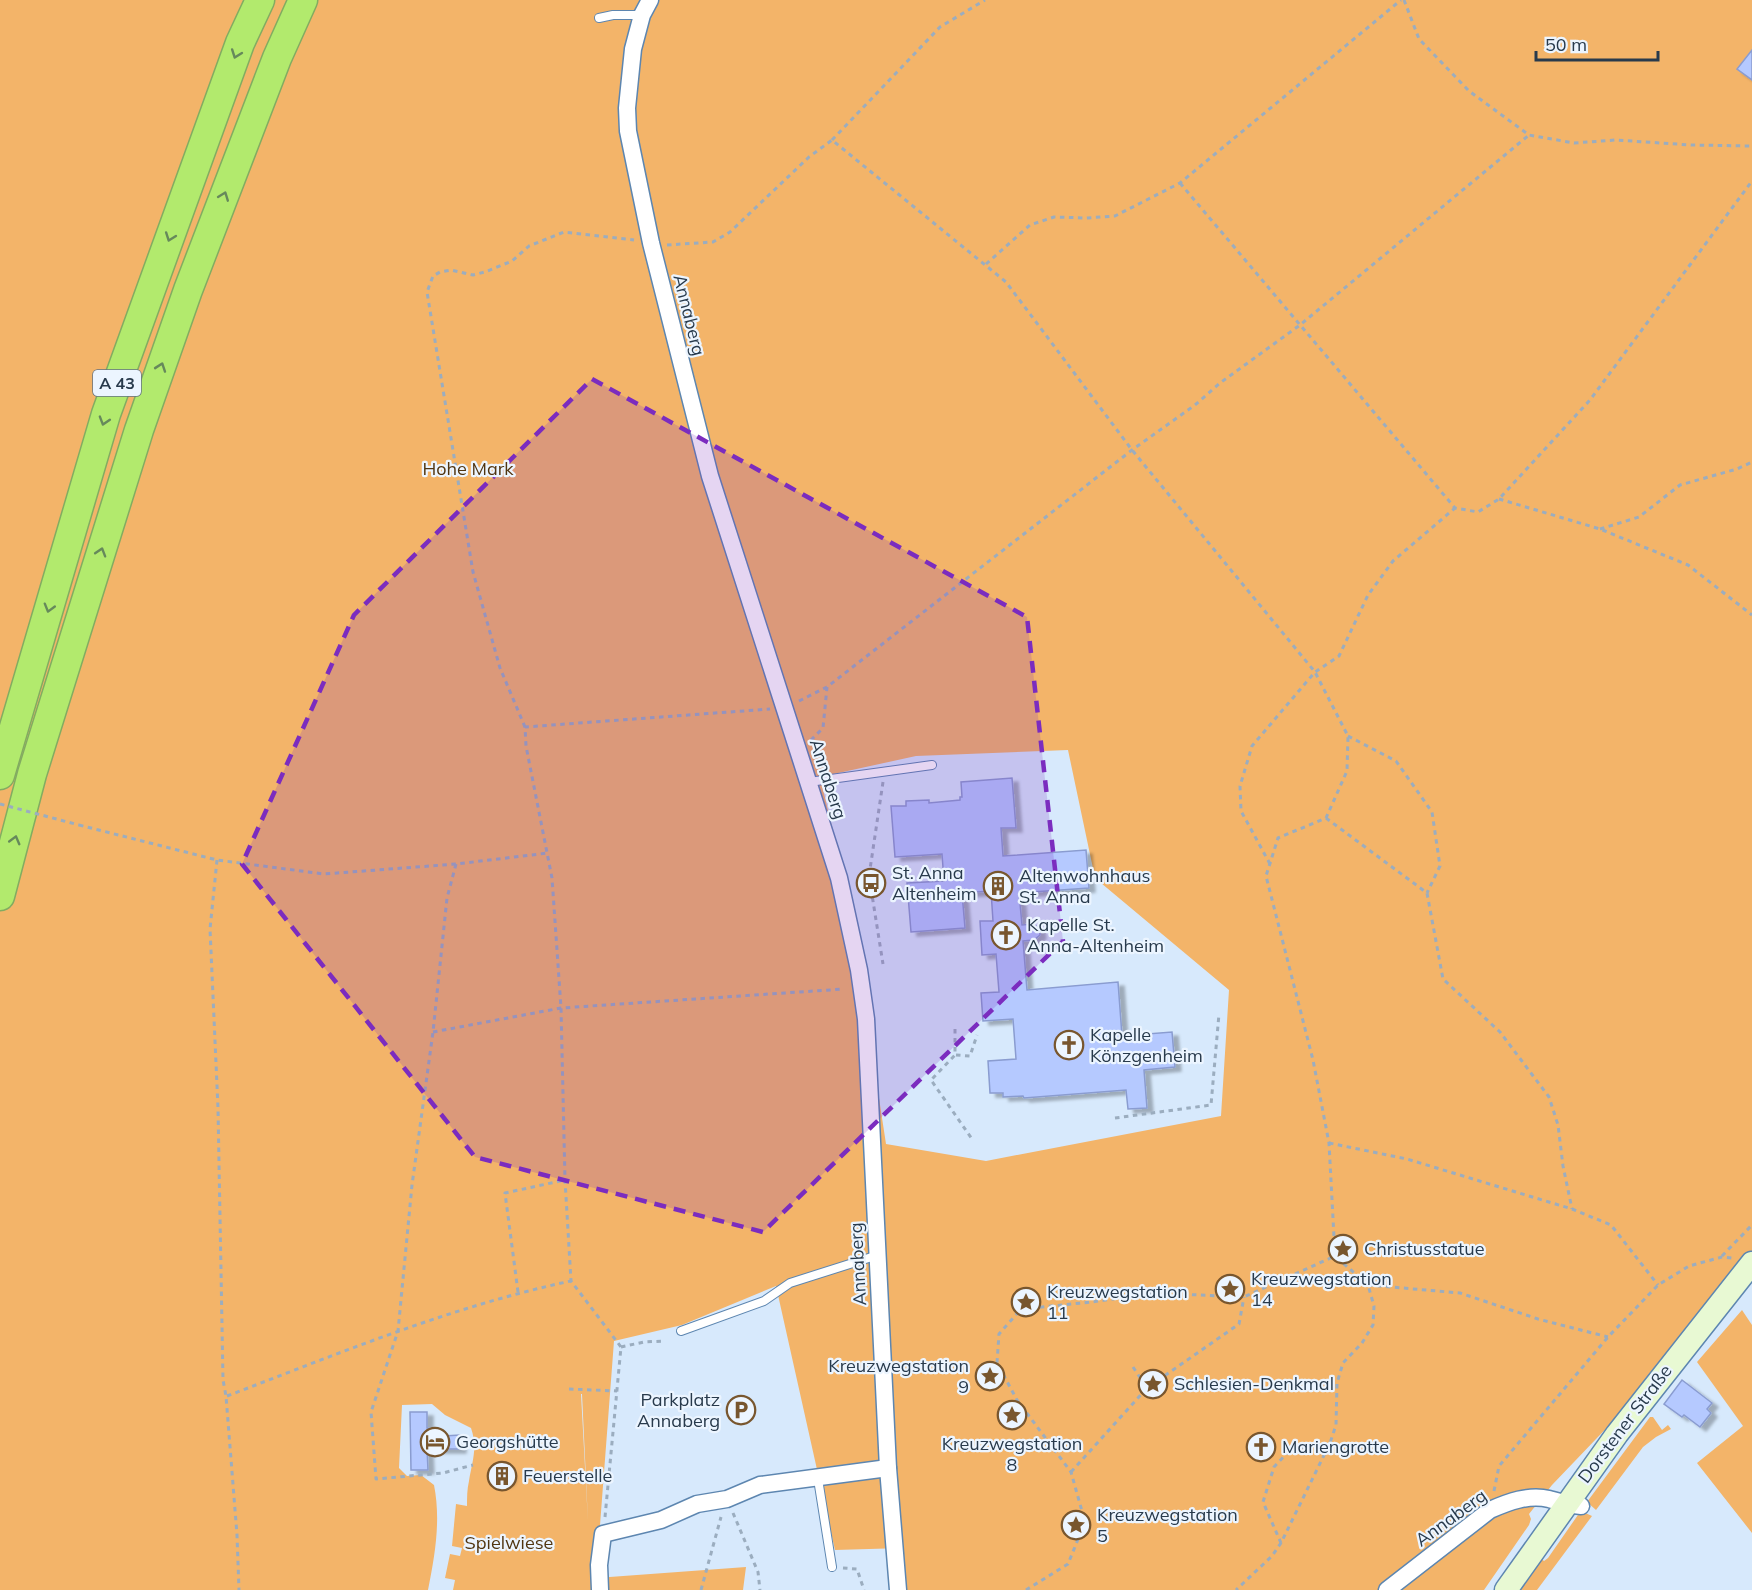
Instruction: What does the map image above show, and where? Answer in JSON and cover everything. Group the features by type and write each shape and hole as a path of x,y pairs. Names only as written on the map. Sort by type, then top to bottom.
{"highway":[{"name":"A 43","path":"0,775 106,414 240,43 260,0"},
{"name":"A 43","path":"0,896 32,774 139,430 188,290 277,58 303,0"}],"main road":[{"name":"Dorstener Straße","path":"1506,1590 1573,1505 1617,1434 1747,1261"}],"street":[{"name":"Annaberg","path":"650,0 642,15 633,49 627,108 628,130 651,243 710,476 839,878 859,970 866,1019 888,1468 898,1590"},
{"path":"600,1590 599,1565 603,1534 661,1520 697,1504 726,1499 760,1485 888,1468"},
{"name":"Annaberg","path":"1387,1590 1490,1510 1517,1499 1547,1498 1573,1505"}],"lane":[{"path":"599,18 613,15 642,15"},
{"path":"809,782 933,765"},
{"path":"681,1331 764,1301 790,1283 878,1255"},
{"path":"818,1479 832,1567"}],"path":[{"path":"603,1534 621,1347 572,1281 565,1180 561,1008 548,853 526,746 525,727 501,668 473,572 427,292 433,276 440,272 451,270 473,275 485,272 512,261 529,246 564,232 675,246 713,243 730,232 809,157 832,140 940,27 984,0"},
{"path":"986,264 1030,225 1054,217 1115,216 1180,183 1402,0 1419,39 1469,91 1529,135 1574,143 1616,140 1752,146"},
{"path":"525,727 786,708 827,687 1132,450 1300,325 1529,135"},
{"path":"832,140 1006,282 1132,450 1315,672 1348,735 1347,771 1326,818 1278,838 1266,876 1312,1060 1329,1143 1335,1256 1368,1285 1374,1306 1373,1325 1362,1343 1343,1363 1337,1383 1336,1425 1330,1443 1281,1542 1272,1556 1236,1590"},
{"path":"1180,183 1455,508 1478,512 1499,499 1590,400 1752,181"},
{"path":"1600,529 1639,517 1680,485 1737,469 1752,462"},
{"path":"1499,499 1600,529 1688,565 1752,615"},
{"path":"1270,864 1241,811 1240,786 1252,746 1315,672 1339,656 1368,595 1393,561 1455,508"},
{"path":"798,753 823,728 827,687"},
{"path":"1348,735 1396,761 1432,812 1440,866 1427,893 1443,979 1500,1032 1549,1097 1558,1125 1563,1166 1572,1209"},
{"path":"884,772 868,876 884,964"},
{"path":"0,804 218,860 324,874 456,864 548,853"},
{"path":"1326,818 1427,893"},
{"path":"218,860 210,929 218,1108 222,1380 226,1396 239,1590"},
{"path":"456,864 447,898 433,1032 412,1185 398,1331 371,1412 376,1479 443,1473 473,1465"},
{"path":"433,1032 561,1008 844,990 859,970"},
{"path":"1115,1118 1211,1105 1219,1014"},
{"path":"955,1029 955,1055 931,1080 972,1139"},
{"path":"955,1055 970,1056 977,1035"},
{"path":"1329,1143 1407,1159 1572,1209 1611,1225 1658,1285"},
{"path":"518,1292 505,1193 565,1180"},
{"path":"1722,1257 1752,1225"},
{"path":"1026,1590 1068,1564 1085,1521 1071,1472 1017,1400 997,1363 999,1334 1021,1309 1155,1293 1244,1297 1335,1256"},
{"path":"1490,1510 1499,1466 1608,1337 1658,1285 1689,1266 1722,1257 1747,1261"},
{"path":"226,1396 398,1331 518,1292 572,1281"},
{"path":"1368,1285 1460,1293 1608,1337"},
{"path":"1071,1472 1147,1388 1239,1324 1244,1297"},
{"path":"621,1347 644,1342 665,1341"},
{"path":"1133,1367 1147,1388"},
{"path":"569,1389 617,1391"},
{"path":"1281,1542 1263,1502 1274,1467 1290,1450 1330,1443"},
{"path":"700,1590 726,1499"},
{"path":"726,1499 758,1572 760,1590"},
{"path":"832,1567 857,1569 864,1590"}],"highlighted area":[{"path":"592,379 1027,617 1063,941 763,1232 475,1157 242,864 354,615"}],"green space":[{"name":"Hohe Mark","path":"0,0 1752,0 1752,1263 1685,1346 1552,1485 1529,1514 1531,1519 1529,1525 1484,1590 904,1590 903,1548 835,1550 776,1286 682,1325 614,1341 596,1578 746,1567 743,1590 453,1590 455,1580 445,1578 450,1554 460,1556 462,1548 452,1546 456,1504 467,1506 474,1442 471,1428 445,1415 432,1404 402,1405 399,1468 407,1476 421,1475 434,1485 437,1524 428,1590 0,1590","holes":["1068,750 1095,878 1229,990 1221,1116 986,1161 886,1144 847,889 820,777 916,756","581,1394 582,1394 588,1522"]},
{"path":"1742,1310 1752,1325 1752,1533 1697,1463 1743,1426 1697,1362"},
{"path":"1650,1417 1653,1417 1662,1430 1668,1425 1671,1429 1643,1447 1596,1510 1587,1502"},
{"path":"1580,1512 1592,1516 1537,1590 1515,1590 1538,1556 1544,1561 1548,1558"}],"building":[{"path":"1752,50 1752,80 1737,69"},
{"path":"1012,778 1016,828 1001,828 1003,856 1086,850 1089,888 1019,893 1022,925 1033,924 1039,928 1040,935 1034,940 1023,941 1027,990 1118,982 1122,1036 1172,1032 1175,1067 1144,1070 1147,1108 1128,1109 1126,1090 1024,1098 1023,1096 1003,1097 1003,1093 990,1093 988,1061 1016,1059 1013,1019 983,1021 981,993 999,992 996,954 982,955 980,921 993,921 991,891 962,893 965,928 911,932 907,883 944,881 942,854 895,857 891,806 906,806 906,801 929,800 929,803 960,800 962,797 961,782"},
{"path":"1682,1380 1712,1403 1707,1409 1711,1413 1700,1427 1664,1404"},
{"name":"Georgshütte","path":"410,1412 427,1412 427,1428 435,1429 443,1436 460,1435 460,1449 427,1449 428,1470 411,1470"},
{"name":"Feuerstelle","path":"499,1467 505,1467 510,1475 508,1481 499,1483 494,1478 494,1472"}],"place":[{"name":"St. Anna Altenheim","path":"871,883"},
{"name":"Altenwohnhaus St. Anna","path":"998,886"},
{"name":"Kapelle St. Anna-Altenheim","path":"1006,935"},
{"name":"Kapelle Könzgenheim","path":"1069,1045"},
{"name":"Christusstatue","path":"1343,1249"},
{"name":"Kreuzwegstation 14","path":"1230,1289"},
{"name":"Kreuzwegstation 11","path":"1026,1302"},
{"name":"Kreuzwegstation 9","path":"990,1376"},
{"name":"Schlesien-Denkmal","path":"1153,1384"},
{"name":"Parkplatz Annaberg","path":"741,1410"},
{"name":"Kreuzwegstation 8","path":"1012,1415"},
{"name":"Georgshütte","path":"435,1442"},
{"name":"Mariengrotte","path":"1261,1447"},
{"name":"Feuerstelle","path":"502,1476"},
{"name":"Kreuzwegstation 5","path":"1076,1525"}],"park label":[{"name":"Spielwiese","path":"509,1543"}]}
